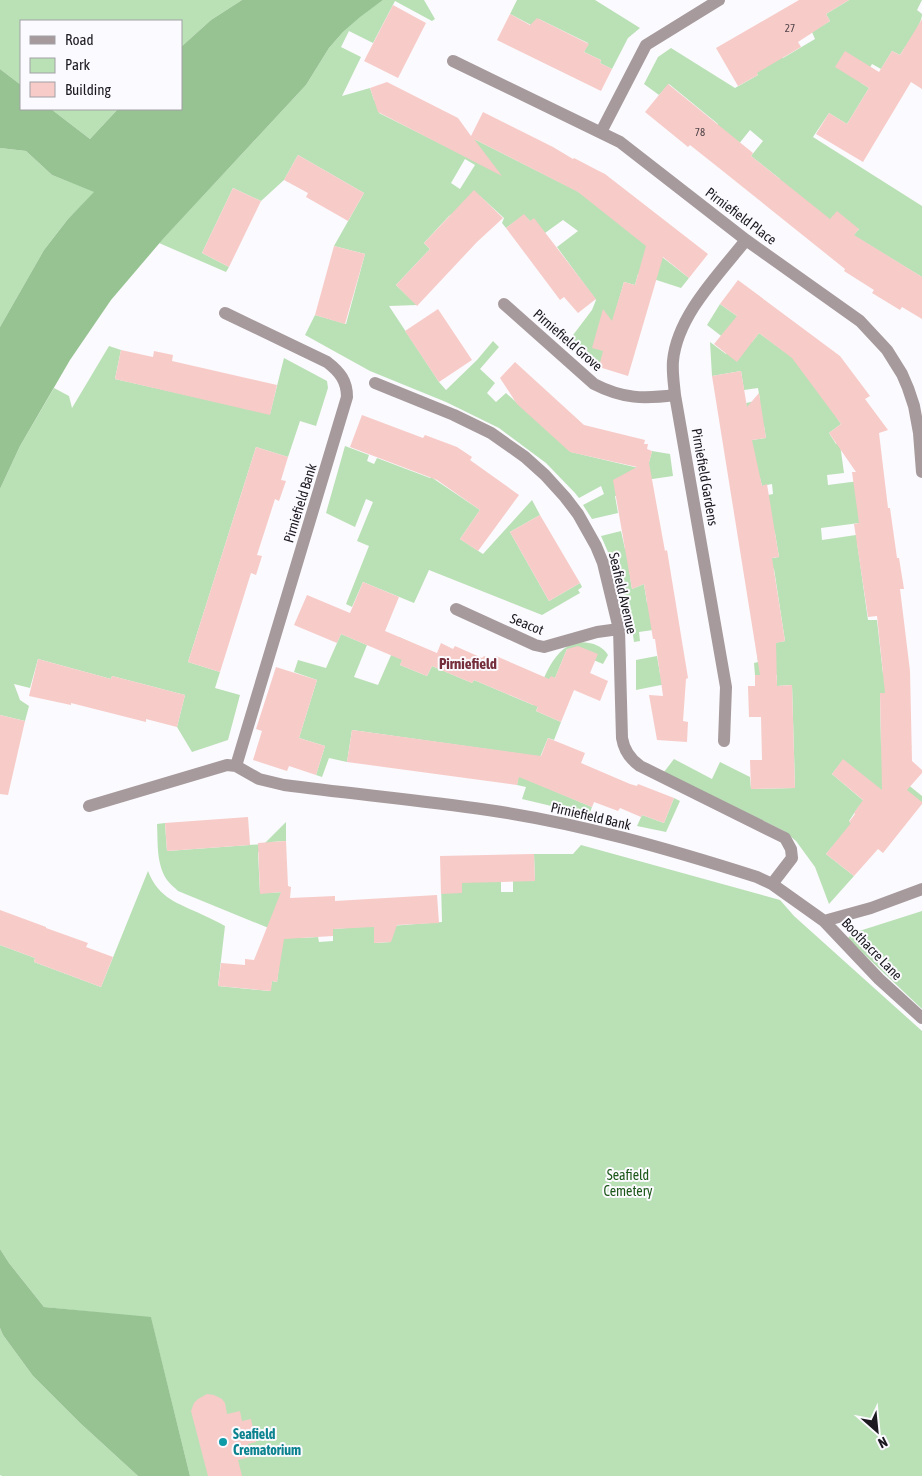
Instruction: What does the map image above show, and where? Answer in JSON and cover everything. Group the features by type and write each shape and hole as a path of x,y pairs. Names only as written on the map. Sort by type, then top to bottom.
{"street":[{"path":"601,132 646,45 719,0"},
{"name":"Pirniefield Place","path":"453,61 620,142 746,240 860,321 887,350 902,374 914,406 920,433 922,472"},
{"name":"Pirniefield Gardens","path":"724,741 726,687 675,395 673,360 681,328 693,307 746,240"},
{"name":"Pirniefield Grove","path":"504,304 594,384 632,397 655,398 675,395"},
{"name":"Pirniefield Bank","path":"225,313 327,362 337,369 344,379 348,397 236,766 259,779 284,785 488,810 562,823 635,842 738,871 772,884 824,921"},
{"name":"Seafield Avenue","path":"375,383 454,414 491,433 525,456 546,475 565,497 578,514 603,563 619,629 622,743 630,758 640,766 785,838 791,849 792,858 772,884"},
{"name":"Seacot","path":"456,609 535,645 544,646 597,632 619,629"},
{"path":"90,806 218,766 236,766"},
{"path":"824,921 871,908 922,889"},
{"name":"Boothacre Lane","path":"824,921 879,979 922,1018"}],"green space":[{"path":"0,0 242,0 211,20 182,46 182,20 20,20 20,84 0,69"},
{"path":"242,0 383,0 343,32 329,48 306,85 163,239 111,300 70,360 20,446 0,489 0,327 44,250 68,219 94,192 52,175 26,151 0,148 0,69 20,84 20,110 52,110 90,139 117,110 182,110 182,46 211,20"},
{"path":"383,0 424,0 435,19 432,21 395,1 373,43 349,31 341,47 361,57 342,96 370,88 374,100 381,97 379,113 461,154 470,137 577,191 689,278 681,288 638,274 635,285 624,282 598,371 567,343 592,310 596,300 557,247 578,231 563,220 545,233 524,215 506,228 502,223 504,218 480,196 449,216 424,243 430,249 396,285 417,305 389,306 446,390 477,360 493,341 499,347 480,369 495,383 487,393 496,402 506,393 571,452 647,470 652,451 670,454 673,476 625,483 626,494 615,496 618,513 592,519 583,505 604,494 601,486 579,498 546,463 499,428 446,402 370,371 305,335 315,315 346,324 365,254 334,246 364,193 298,155 284,180 261,201 233,188 202,253 229,267 226,272 159,243 306,85 329,48 360,16","holes":["465,159 475,165 460,189 451,183"]},
{"path":"517,0 595,0 640,28 628,38 612,69 600,63 601,60 584,52 588,43 539,19 535,27 510,14"},
{"path":"849,0 922,0 917,10 922,14 921,19 913,35 900,55 892,51 881,69 872,64 861,83 869,88 847,124 829,113 813,137 922,206 922,277 858,238 852,237 859,229 830,220 770,192 780,179 751,156 763,141 750,130 738,145 716,128 718,124 669,84 659,95 644,84 658,57 671,48 735,88 758,75 752,65 778,50 783,58 815,39 812,32 830,21 826,14"},
{"path":"52,110 117,110 90,139"},
{"path":"0,148 26,151 52,175 95,192 68,219 44,250 0,327"},
{"path":"720,304 748,324 752,342 759,333 800,363 841,424 829,433 836,444 849,434 840,444 844,473 827,475 828,485 882,478 859,523 821,528 822,540 890,530 857,542 868,620 877,620 883,674 891,676 891,693 880,693 881,746 912,746 903,753 890,770 922,796 922,802 895,801 843,760 832,774 865,802 859,806 849,821 853,825 826,854 854,876 829,904 815,867 796,841 784,831 664,772 674,759 712,779 720,762 750,777 751,789 795,788 792,685 777,686 777,675 755,675 754,663 758,662 756,646 785,641 774,569 755,561 779,557 775,533 763,496 773,494 772,484 762,486 760,478 749,480 752,440 766,438 764,426 747,410 746,403 760,400 758,388 744,390 741,371 712,376 710,342 726,354 733,345 707,325"},
{"path":"109,346 121,350 115,379 270,414 284,358 327,381 328,388 316,426 300,421 288,457 256,447 188,662 220,672 215,688 240,695 228,740 192,752 177,727 185,695 112,676 111,679 38,659 30,688 14,684 20,700 29,706 25,721 0,715 0,489 20,446 54,388 69,396 72,408"},
{"path":"345,446 369,455 367,461 374,464 377,458 431,477 480,510 460,539 483,554 532,500 540,515 510,532 549,601 580,583 582,587 578,590 580,593 542,615 429,570 414,603 363,582 352,607 346,604 369,546 357,541 373,502 366,499 355,527 326,513"},
{"path":"621,531 625,549 663,542 641,567 629,569 632,589 644,584 647,603 672,599 653,630 639,632 640,641 634,642 630,614 601,536"},
{"path":"341,634 367,645 354,677 378,685 399,637 410,642 400,665 427,676 432,666 472,683 474,680 533,705 546,673 559,653 567,646 577,643 589,643 602,648 608,655 603,664 567,649 555,678 551,677 536,711 561,722 554,740 548,738 530,781 592,807 589,815 522,799 526,787 517,785 522,754 352,730 347,762 329,758 322,777 316,775 325,746 299,738 317,680 294,672 298,660 326,668"},
{"path":"657,656 660,674 666,684 636,690 636,660"},
{"path":"674,798 680,801 666,832 637,826 642,815 664,823"},
{"name":"Seafield Cemetery","path":"286,822 286,841 271,842 271,852 258,852 260,893 288,892 300,938 318,937 319,942 333,941 333,929 374,926 375,943 391,942 390,926 442,922 441,883 450,893 462,893 462,882 501,882 501,892 513,892 513,881 535,881 534,854 573,854 581,845 780,900 794,916 922,1031 922,1476 190,1476 151,1318 44,1307 0,1249 0,945 35,958 34,962 101,987 148,871 158,888 170,899 225,926 218,986 270,991 272,981 277,982 283,934 178,891 163,874 158,853 157,824 165,823 167,851 264,844"},
{"path":"922,911 922,1009 848,938 853,933"},
{"path":"0,1249 44,1307 151,1317 190,1476 138,1476 79,1422 33,1376 0,1328"},
{"path":"0,1328 33,1376 79,1422 138,1476 0,1475"}],"building":[{"path":"799,0 849,0 826,14 830,21 798,42 801,47 738,86 716,48"},
{"path":"393,5 426,23 398,78 364,61"},
{"path":"510,14 530,25 537,18 589,44 584,52 601,60 600,63 612,69 601,91 497,40"},
{"path":"922,19 922,89 911,82 863,162 816,134 829,113 847,124 869,88 835,67 845,51 879,72 892,51 900,55"},
{"path":"387,82 458,118 471,136 483,112 605,174 708,254 689,278 663,257 628,376 599,367 603,351 592,348 603,309 612,321 624,282 635,285 646,246 578,192 474,139 502,176 378,112 370,88"},
{"path":"668,84 753,153 751,156 830,219 837,211 859,229 854,235 922,277 922,319 902,307 900,310 872,293 874,290 844,271 845,269 719,168 690,145 688,147 645,112"},
{"path":"298,155 364,193 348,221 306,197 308,193 284,180"},
{"path":"233,188 261,201 229,267 202,253"},
{"path":"474,190 503,218 477,242 417,306 396,285 430,249 424,243"},
{"path":"524,214 530,221 534,218 596,299 578,313 564,297 560,300 506,228"},
{"path":"334,246 365,254 345,324 315,315"},
{"path":"738,280 840,356 870,396 865,399 888,430 879,433 888,508 890,508 897,558 899,558 904,589 900,589 910,671 912,761 922,770 922,773 907,790 922,804 883,853 878,849 854,876 826,854 851,823 849,822 863,800 832,774 843,759 882,790 880,693 885,693 877,616 868,617 854,524 859,523 852,472 856,472 829,433 841,424 792,358 759,333 737,362 714,344 737,316 720,304"},
{"path":"438,309 472,360 439,382 405,331"},
{"path":"121,350 153,357 154,351 173,355 172,361 277,385 270,415 115,379"},
{"path":"515,362 584,425 645,440 644,444 648,444 647,449 652,451 649,463 665,551 667,550 688,678 686,679 683,721 688,722 687,742 657,740 649,695 663,696 655,639 653,639 644,584 632,589 613,480 637,467 570,452 517,404 500,378"},
{"path":"741,371 747,407 759,393 766,438 752,440 762,486 767,484 779,557 772,558 785,641 776,643 777,686 792,685 795,788 751,789 750,760 762,760 761,717 749,717 748,686 755,686 755,675 760,675 712,376"},
{"path":"362,415 423,438 425,435 457,447 472,457 470,460 519,495 478,551 460,539 480,510 437,480 350,447"},
{"path":"256,447 288,457 281,480 286,481 279,501 275,499 257,555 262,556 256,575 251,573 220,672 188,662"},
{"path":"540,515 580,583 549,601 510,532"},
{"path":"363,582 399,597 385,631 437,653 441,643 453,649 455,646 482,658 484,656 494,661 496,656 549,679 551,676 555,678 567,649 578,646 598,654 590,673 608,681 600,701 574,690 561,722 536,711 538,707 474,680 472,683 432,666 427,676 400,665 402,660 341,634 337,643 294,625 307,595 350,613"},
{"path":"38,659 111,679 112,676 185,695 177,727 146,719 146,722 71,703 71,705 29,696"},
{"path":"276,667 317,680 299,738 325,746 316,775 289,766 287,771 253,760 262,731 256,729"},
{"path":"0,715 25,721 8,795 0,794"},
{"path":"352,730 541,756 548,738 585,753 581,763 630,784 637,786 638,784 674,798 664,823 642,815 641,817 620,808 618,811 594,802 592,807 519,777 517,785 347,762"},
{"path":"248,817 250,845 167,851 165,823"},
{"path":"286,841 288,886 291,887 290,898 335,896 335,901 437,895 439,923 397,925 391,942 374,943 374,927 333,929 333,936 284,939 277,982 272,981 271,991 218,986 221,963 245,965 245,959 254,960 281,892 260,894 258,843"},
{"path":"534,854 535,881 462,883 462,893 441,894 440,856"},
{"path":"0,910 88,943 86,947 113,957 101,987 34,962 35,958 0,945"},
{"name":"Seafield Crematorium","path":"207,1394 222,1399 225,1403 227,1414 240,1411 242,1421 251,1419 256,1442 248,1444 250,1457 238,1460 242,1476 208,1476 191,1411 194,1403"}],"place":[{"name":"Seafield Crematorium","path":"223,1442"}],"district":[{"name":"Pirniefield","path":"468,664"}]}
